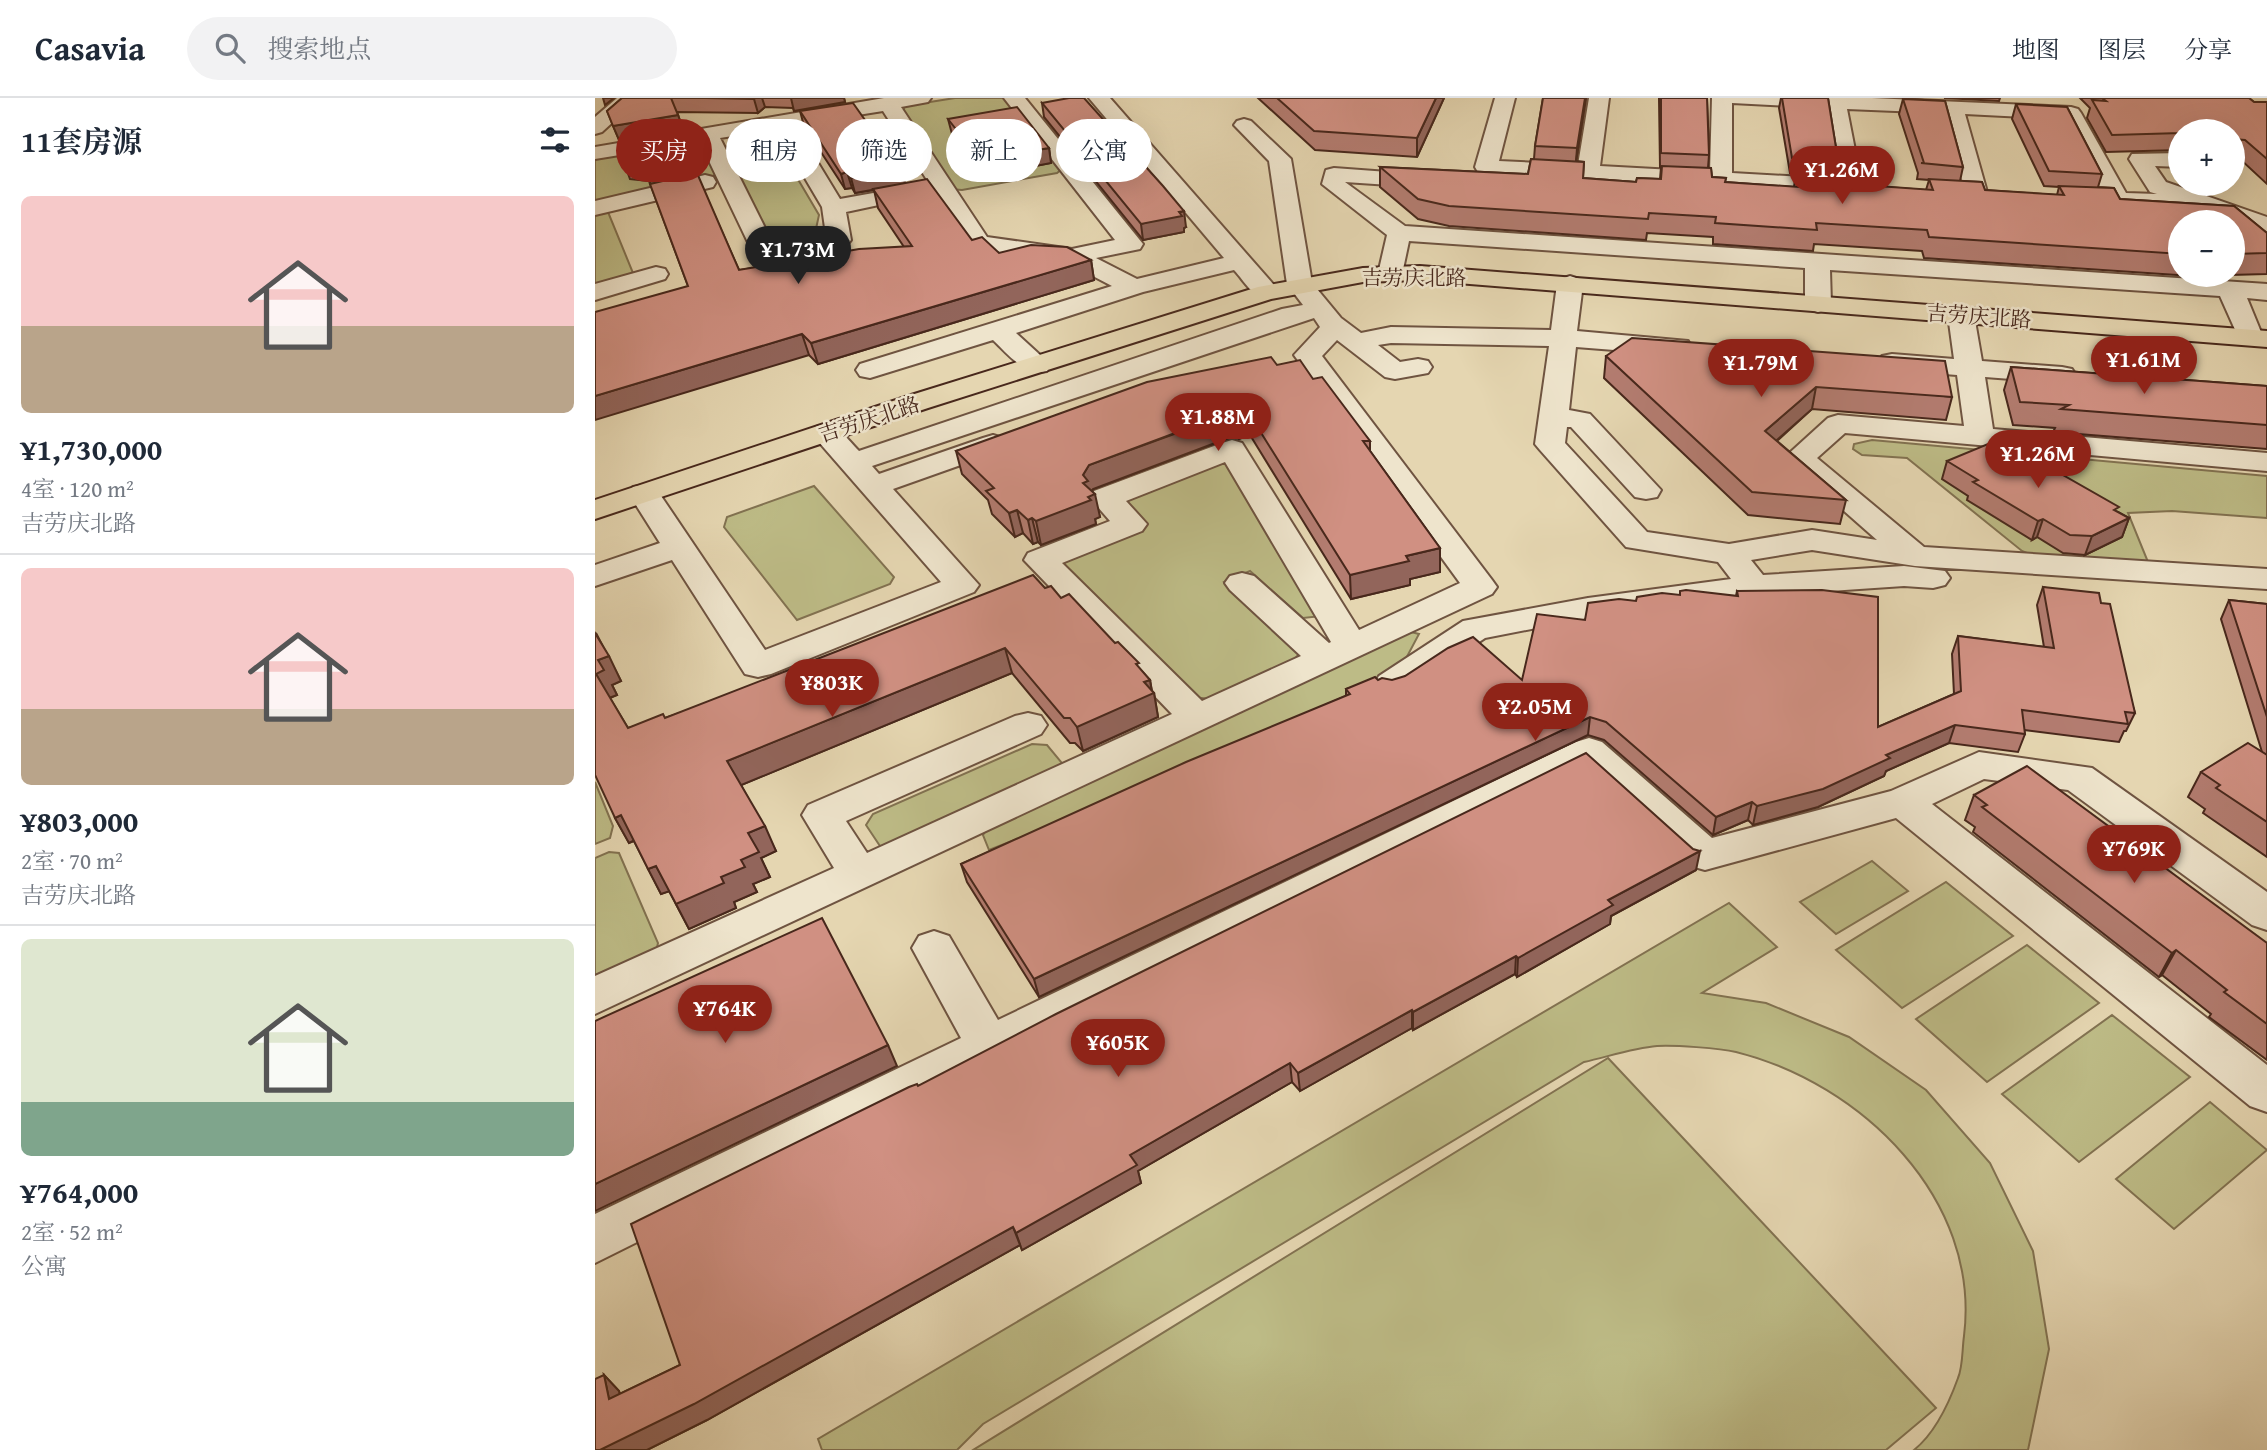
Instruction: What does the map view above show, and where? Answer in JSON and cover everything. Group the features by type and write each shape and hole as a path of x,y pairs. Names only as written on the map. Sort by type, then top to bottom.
{"main road":[{"name":"吉劳庆北路","path":"595,510 1267,292 1300,284 1363,275 1420,272 2258,338"}],"lane":[{"path":"595,128 629,98"},
{"path":"794,119 921,98"},
{"path":"1014,98 1131,244 1072,256"},
{"path":"1099,98 1267,292"},
{"path":"1505,98 1486,167 1878,187"},
{"path":"1588,172 1599,98"},
{"path":"1721,179 1722,98"},
{"path":"1737,98 2071,113 2118,200"},
{"path":"888,103 979,243 1072,256 1134,287"},
{"path":"1836,103 1851,186"},
{"path":"1953,108 1976,192"},
{"path":"1244,125 1280,159 1300,284 1335,325 1395,371 1419,367"},
{"path":"712,145 726,175"},
{"path":"595,153 616,149"},
{"path":"2168,160 2140,159 2158,187 2168,190"},
{"path":"1458,183 1334,175 1333,184 1399,233 2267,292"},
{"path":"595,208 726,177"},
{"path":"730,182 766,255 839,240 834,207 819,182"},
{"path":"834,207 942,186"},
{"path":"1948,191 2001,194"},
{"path":"2184,196 2267,225"},
{"path":"2092,198 2208,204"},
{"path":"1390,274 1399,233"},
{"path":"870,370 1134,287 1240,261"},
{"path":"1817,261 1818,304"},
{"path":"595,292 656,274"},
{"path":"1570,284 1550,444 1637,540 1729,554 1812,540 1915,556 2267,579"},
{"path":"2230,289 2258,338"},
{"path":"863,475 1291,315 1391,335 1564,329 1698,348"},
{"path":"1961,315 1980,437"},
{"path":"1058,422 1335,325"},
{"path":"595,996 1480,587 1308,355 1335,325"},
{"path":"997,330 1037,365"},
{"path":"1861,360 2091,377"},
{"path":"1554,416 1580,420 1646,490"},
{"path":"1915,556 1799,458 1838,424 2267,462"},
{"path":"644,494 758,666 962,585 826,433"},
{"path":"863,475 1018,436"},
{"path":"1197,718 1040,559 1131,524 1105,498 1232,449 1339,653"},
{"path":"595,576 679,547"},
{"path":"1729,554 1754,586"},
{"path":"1392,684 1475,629 1588,608 1754,586 1904,576 2267,601"},
{"path":"1242,583 1339,653"},
{"path":"859,874 822,815 1028,725"},
{"path":"595,1239 1589,751 1705,855 1903,802 1979,765 2078,778 2267,914"},
{"path":"1903,802 2267,1092"},
{"path":"934,948 989,1046"}],"shaded area":[{"path":"955,98 1009,98 1025,119 946,119 946,182 1007,182 962,190 950,189 932,159 932,119 908,119 903,111 905,106"},
{"path":"1042,142 1056,161 1056,173 1042,176"},
{"path":"616,154 616,182 697,182 595,203 595,158"},
{"path":"740,182 800,182 819,215 814,238 781,245 769,243"},
{"path":"595,211 608,212 633,273 625,280 595,288"},
{"path":"1872,440 2267,476 2267,518 2172,511 2128,513 2148,562 2037,557 2022,551 1907,458 1862,455 1853,449 1854,444"},
{"path":"1226,461 1322,616 1303,618 1250,571 1224,582 1300,653 1291,663 1211,699 1192,697 1063,567 1066,558 1144,527 1118,503"},
{"path":"814,486 894,577 890,584 797,620 724,527 727,517"},
{"path":"1407,631 1419,634 1402,666 1325,717 989,850 983,835 988,827"},
{"path":"1032,744 1047,745 1066,768 893,847 880,846 866,825 873,814"},
{"path":"595,782 613,826 610,838 595,844"},
{"path":"609,852 619,853 658,943 655,956 595,984 595,858"},
{"path":"1872,861 1908,891 1836,934 1800,902"},
{"path":"1946,882 2013,936 1902,1008 1836,950"},
{"path":"1729,903 1777,947 1702,993 1766,1003 1849,1037 1926,1090 1990,1163 2033,1251 2049,1349 2028,1450 1914,1450 1928,1436 1940,1417 1960,1373 1964,1336 1964,1286 1953,1238 1932,1194 1903,1154 1868,1119 1827,1090 1782,1067 1736,1052 1657,1046 1584,1062 983,1424 957,1450 822,1450 818,1439"},
{"path":"2027,945 2099,1003 1987,1082 1916,1019"},
{"path":"2112,1015 2190,1077 2079,1162 2002,1094"},
{"path":"1608,1058 1936,1408 1886,1450 973,1450"},
{"path":"2210,1102 2267,1150 2174,1229 2116,1179"}],"building":[{"path":"622,98 671,98 678,115 654,119 616,119 616,125 613,126 607,111"},
{"path":"1084,98 1103,119 1056,120 1042,103"},
{"path":"1277,98 1436,98 1417,138 1314,131"},
{"path":"1543,98 1585,98 1577,148 1535,146"},
{"path":"1661,98 1707,98 1709,155 1661,153"},
{"path":"1782,98 1828,98 1838,160 1792,158"},
{"path":"2102,98 2249,98 2254,102 2267,102 2267,159 2245,140 2245,119 2168,119 2168,133 2112,135 2092,100 2106,101"},
{"path":"1903,99 1945,101 1963,167 1921,163 1924,163"},
{"path":"853,103 864,119 836,119 836,166 822,145 822,119 805,119 800,111"},
{"path":"2016,104 2067,107 2102,174 2049,171"},
{"path":"1017,107 1026,119 948,119"},
{"path":"1042,139 1049,148 1042,149"},
{"path":"1531,159 1584,162 1583,178 1636,182 1637,178 1661,179 1662,166 1711,168 1712,177 1726,178 1725,182 1799,187 1796,172 1846,175 1849,184 1933,190 1929,179 1982,182 1985,190 2064,195 2059,186 2114,188 2120,199 2234,206 2239,210 2168,210 2168,253 1929,237 1927,230 1816,223 1817,230 1715,223 1716,217 1649,213 1648,219 1449,206 1418,199 1380,167 1528,174"},
{"path":"1152,174 1184,211 1179,212 1182,216 1141,224 1107,182 1152,182"},
{"path":"701,182 739,270 859,249 912,246 873,189 911,182 929,182 972,240 982,237 999,253 1031,245 1067,247 1091,260 811,343 802,334 595,396 595,312 688,286 650,184"},
{"path":"2245,215 2267,233 2267,253 2245,254"},
{"path":"1632,338 1945,361 1952,397 1816,387 1765,431 1846,500 1752,492 1606,356"},
{"path":"1271,357 1277,365 1300,360 1313,379 1322,377 1370,441 1363,441 1440,548 1406,556 1409,561 1350,575 1248,412 1218,417 1089,465 1083,475 1088,481 1083,483 1095,494 1088,497 1091,500 1036,521 1032,518 1028,520 1017,510 1009,513 986,491 994,488 956,451 1147,382"},
{"path":"2011,367 2267,386 2267,425 2061,409 2069,405 2020,402"},
{"path":"2000,439 2119,507 2114,510 2129,518 2092,536 2070,535 2043,519 2038,521 1973,482 1978,480 1947,461"},
{"path":"1033,575 1045,588 1051,586 1061,598 1069,594 1115,643 1118,642 1139,663 1136,664 1150,680 1144,682 1154,693 1077,727 1070,718 1064,718 1005,648 727,761 765,826 748,833 759,852 741,860 745,867 721,877 724,883 676,904 656,866 648,869 621,815 615,818 595,775 595,633 609,656 598,660 604,670 596,674 628,728 663,714 665,718"},
{"path":"2043,587 2099,593 2101,603 2110,604 2135,713 2125,712 2128,724 2022,710 2025,734 1955,725 1886,755 1890,758 1823,789 1757,806 1752,802 1716,817 1606,722 1590,717 1034,979 961,864 1186,762 1350,694 1346,689 1375,677 1378,680 1392,680 1405,676 1448,648 1473,637 1522,680 1537,614 1585,620 1588,603 1619,599 1636,601 1637,597 1662,593 1680,595 1680,591 1686,590 1738,596 1737,591 1822,590 1878,597 1878,727 1961,691 1958,636 2054,648"},
{"path":"2229,600 2267,604 2267,717"},
{"path":"2248,743 2267,755 2267,822 2216,788 2220,785 2201,772"},
{"path":"1586,753 1693,849 1700,851 1608,900 1613,905 1518,958 1516,956 1413,1012 1412,1010 1298,1073 1290,1063 1130,1155 1137,1165 1016,1233 1013,1227 694,1404 600,1450 595,1450 595,1379 604,1375 609,1399 680,1365 631,1224 909,1087 918,1086 1056,1014"},
{"path":"2027,766 2267,943 2267,1024 2224,992 2227,990 2176,950 2172,953 1982,807 1987,805 1974,795"},
{"path":"822,918 888,1045 595,1184 595,1021"}]}
